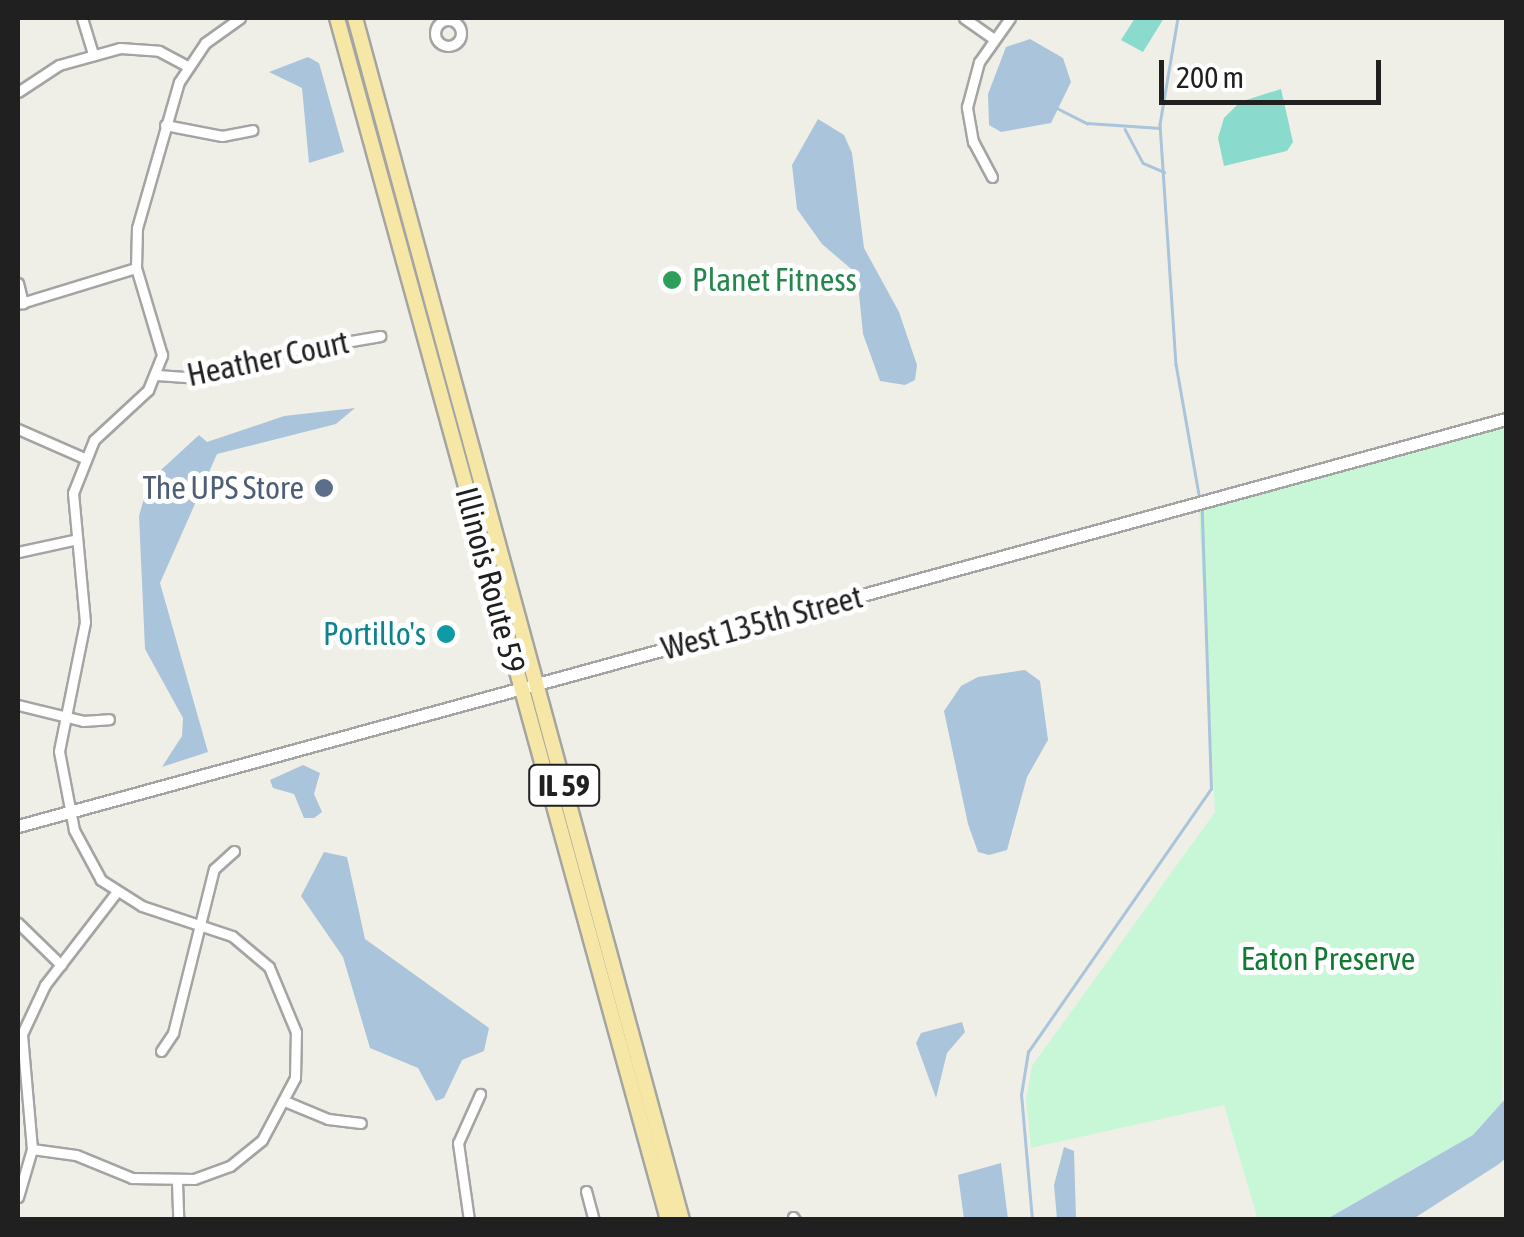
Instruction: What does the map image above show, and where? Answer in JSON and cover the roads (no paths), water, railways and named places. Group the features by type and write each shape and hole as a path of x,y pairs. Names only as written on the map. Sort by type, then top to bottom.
{"main road":[{"name":"Illinois Route 59","path":"337,18 668,1220"},
{"name":"Illinois Route 59","path":"356,18 682,1220"},
{"path":"388,202 407,204"},
{"path":"593,958 614,978"}],"street":[{"path":"82,18 93,55"},
{"path":"32,1149 76,1156 132,1178 176,1182 211,1174 248,1154 287,1102 298,1054 282,988 251,949 200,923 115,894 86,860 70,812 58,751 84,622 73,540 73,492 84,458 156,375 160,336 136,268 137,228 156,178 166,125 187,66 240,18"},
{"path":"964,18 994,39"},
{"path":"992,178 974,142 967,107 975,73 1010,18"},
{"path":"18,92 59,65 93,55 139,48 187,66"},
{"path":"166,125 222,136 252,130"},
{"path":"18,283 20,304 136,268"},
{"name":"Heather Court","path":"156,375 200,378 269,354 380,336"},
{"name":"West 135th Street","path":"18,826 1506,418"},
{"path":"18,429 84,458"},
{"path":"18,552 73,540"},
{"path":"18,705 64,717 109,719"},
{"path":"161,1051 174,1033 214,869 234,851"},
{"path":"18,1197 32,1149 20,1034 61,965 115,894"},
{"path":"18,923 61,965"},
{"path":"469,1220 458,1143 480,1094"},
{"path":"287,1102 328,1119 361,1123"},
{"path":"176,1182 178,1220"},
{"path":"586,1191 594,1220"}],"waterway":[{"path":"1178,18 1160,124 1176,364 1199,494"},
{"path":"1057,108 1087,123 1160,128"},
{"path":"1125,129 1143,163 1164,172"},
{"path":"1032,1220 1021,1095 1028,1052 1211,789 1202,512"}],"place":[{"name":"Planet Fitness","path":"672,280"},
{"name":"The UPS Store","path":"324,488"},
{"name":"Portillo's","path":"446,634"}],"park label":[{"name":"Eaton Preserve","path":"1328,959"}]}
